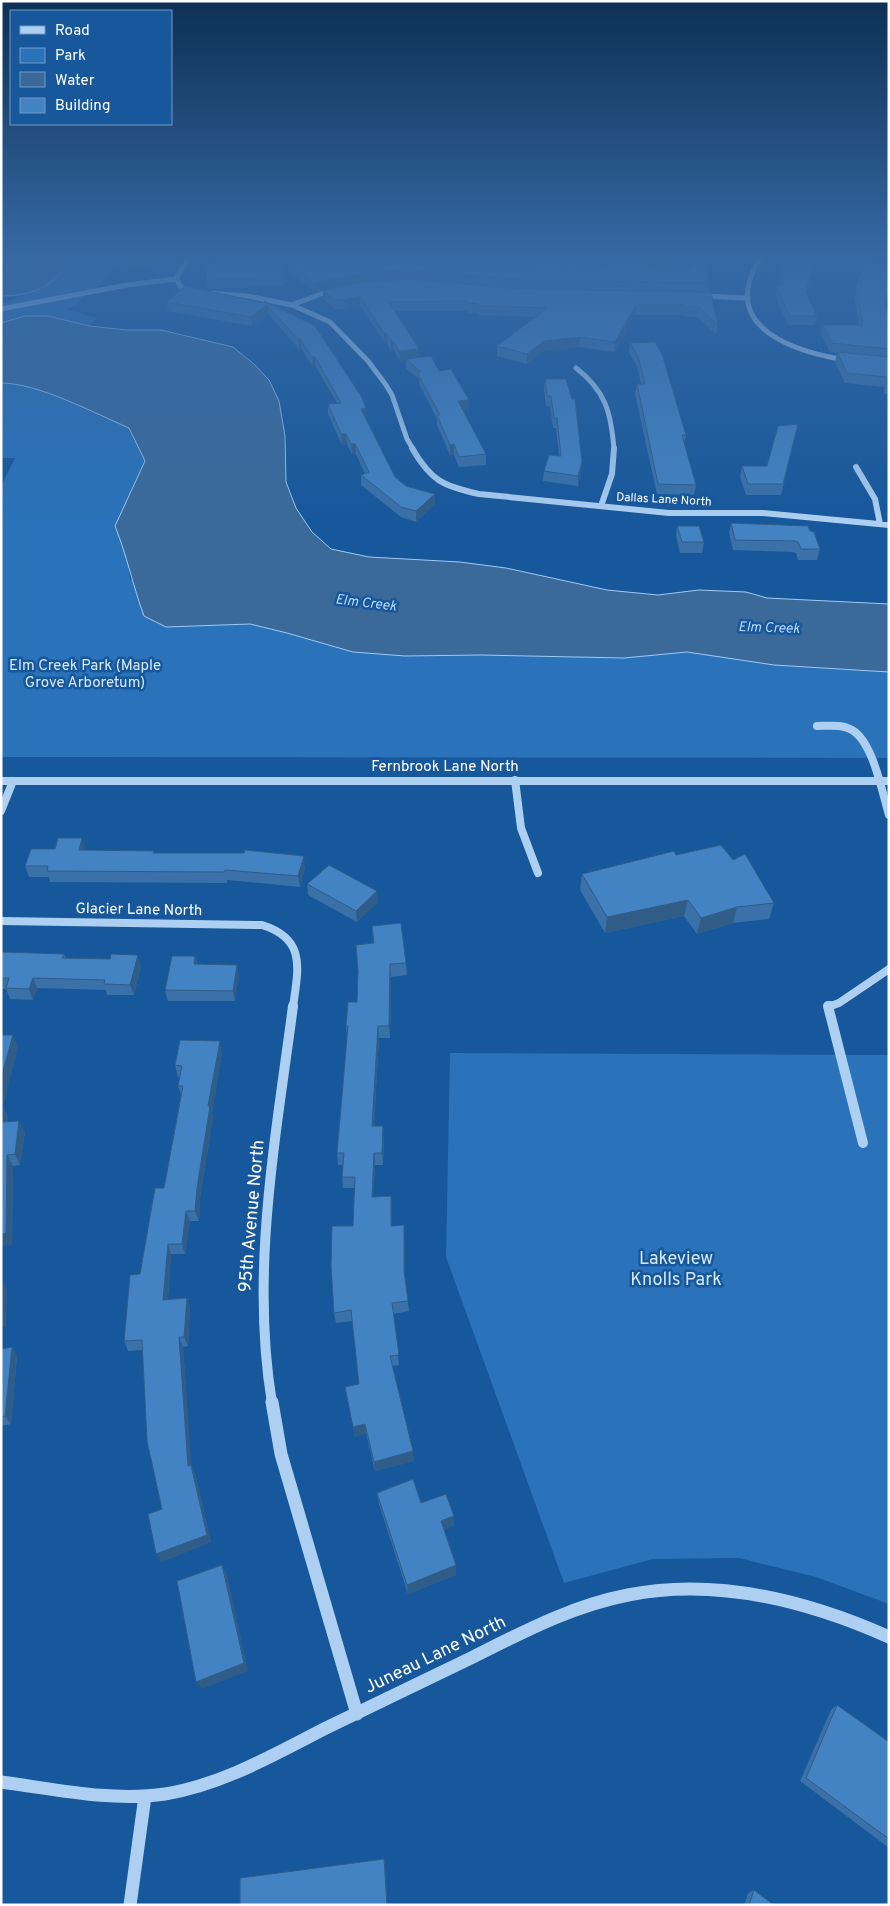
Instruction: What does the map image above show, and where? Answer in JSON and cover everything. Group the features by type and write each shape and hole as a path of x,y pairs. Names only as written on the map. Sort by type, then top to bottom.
{"street":[{"name":"Dallas Lane North","path":"351,344 368,361 392,395 406,439 423,467 440,482 464,491 669,513 763,513 889,525"},
{"path":"788,344 809,353 853,361"},
{"path":"576,368 593,382 606,404 615,460 613,472 601,506"},
{"path":"856,467 875,500 880,524"},
{"path":"817,726 841,726 854,730 864,741 871,754 889,815"},
{"path":"515,780 518,822 525,847 538,874"},
{"name":"Fernbrook Lane North","path":"1,781 889,781"},
{"path":"1,811 13,781"},
{"name":"Glacier Lane North","path":"1,921 262,924 276,929"},
{"name":"95th Avenue North","path":"276,929 289,938 296,950 298,967 266,1216 263,1296 266,1366 281,1454 357,1714"},
{"path":"863,1143 828,1006 839,1003 889,969"},
{"name":"Juneau Lane North","path":"1,1782 110,1795 145,1796 184,1790 223,1776 357,1714 551,1618 595,1603 638,1593 688,1589 752,1594 789,1600 861,1623 889,1637"},
{"path":"130,1905 145,1796"}],"green space":[{"name":"Elm Creek Park (Maple Grove Arboretum)","path":"1,383 16,384 49,393 129,428 145,461 115,526 126,553 130,578 166,627 250,624 353,652 405,656 480,655 624,658 687,652 774,665 889,672 889,758 1,757 1,486 15,458 1,458"},
{"name":"Lakeview Knolls Park","path":"450,1053 889,1055 889,1604 816,1577 739,1558 653,1559 564,1583 446,1257"}],"water":[{"name":"Elm Creek","path":"1,344 220,344 233,347 255,365 269,380 279,401 285,436 286,482 296,508 312,532 331,549 369,557 460,562 506,568 607,590 658,595 699,590 746,592 767,598 889,604 889,672 774,665 687,652 624,658 480,655 405,656 353,652 250,624 166,627 144,616 115,526 145,461 129,428 49,393 16,384 1,383"}],"building":[{"path":"303,344 327,344 361,396 366,408 361,409 395,477 406,486 435,494 416,511 401,507 361,475 369,472 355,444 351,444 346,434 341,434 328,404 341,403 315,357 312,357"},
{"path":"395,344 416,344 419,349 399,351"},
{"path":"500,344 540,344 527,354 497,346"},
{"path":"631,344 656,344 662,354 686,435 682,435 696,485 658,484 637,384 645,384 638,356"},
{"path":"841,344 889,344 889,349"},
{"path":"837,352 889,357 889,384 887,384 887,377 847,373"},
{"path":"431,356 439,371 451,369 469,400 458,401 486,454 459,457 454,444 450,445 437,415 440,415 418,374 420,371 406,359"},
{"path":"545,379 566,379 572,399 575,399 582,462 578,476 544,471 549,455 561,456 557,418 554,418 551,396 547,396"},
{"path":"798,424 783,484 748,484 742,466 767,466 778,426"},
{"path":"731,523 808,526 810,531 814,532 820,549 801,549 798,542 795,541 735,540"},
{"path":"677,526 699,526 704,542 682,542"},
{"path":"58,838 82,838 79,850 154,851 153,853 244,853 245,850 304,856 298,876 225,870 225,872 47,871 48,866 25,866 31,849 55,849"},
{"path":"721,845 733,860 745,854 774,903 737,907 701,918 688,900 607,917 582,874 674,851 676,855"},
{"path":"329,865 377,891 356,911 307,884"},
{"path":"401,923 406,963 390,964 389,1026 378,1026 372,1126 383,1126 382,1153 374,1153 372,1197 391,1196 391,1226 404,1225 404,1271 408,1301 392,1303 399,1355 390,1356 413,1451 374,1462 365,1424 353,1427 345,1387 359,1384 351,1310 334,1313 331,1266 332,1226 353,1226 355,1177 342,1177 344,1153 337,1153 348,1026 346,1026 348,1002 357,1002 358,971 356,945 374,943 372,926"},
{"path":"1,952 64,954 62,958 110,959 111,954 138,955 130,985 104,984 105,980 33,978 29,989 6,988 9,978 1,978"},
{"path":"172,956 195,956 194,964 237,965 233,991 165,990"},
{"path":"1,1035 13,1035 1,1078"},
{"path":"180,1040 220,1041 208,1106 210,1106 195,1211 186,1211 182,1244 168,1244 163,1300 187,1298 184,1337 179,1337 188,1466 191,1465 207,1535 156,1554 148,1514 162,1509 147,1441 142,1340 124,1341 130,1275 140,1274 155,1188 164,1188 183,1086 178,1086 182,1066 175,1065"},
{"path":"19,1121 15,1154 7,1155 6,1233 1,1234 1,1122"},
{"path":"12,1347 5,1416 1,1417 1,1349"},
{"path":"413,1479 421,1503 446,1494 454,1516 441,1521 456,1565 407,1585 377,1493"},
{"path":"222,1565 244,1663 196,1682 177,1581"},
{"path":"837,1705 889,1742 889,1839 806,1778"},
{"path":"384,1859 387,1905 240,1905 240,1878"},
{"path":"754,1890 774,1905 749,1905"}]}
